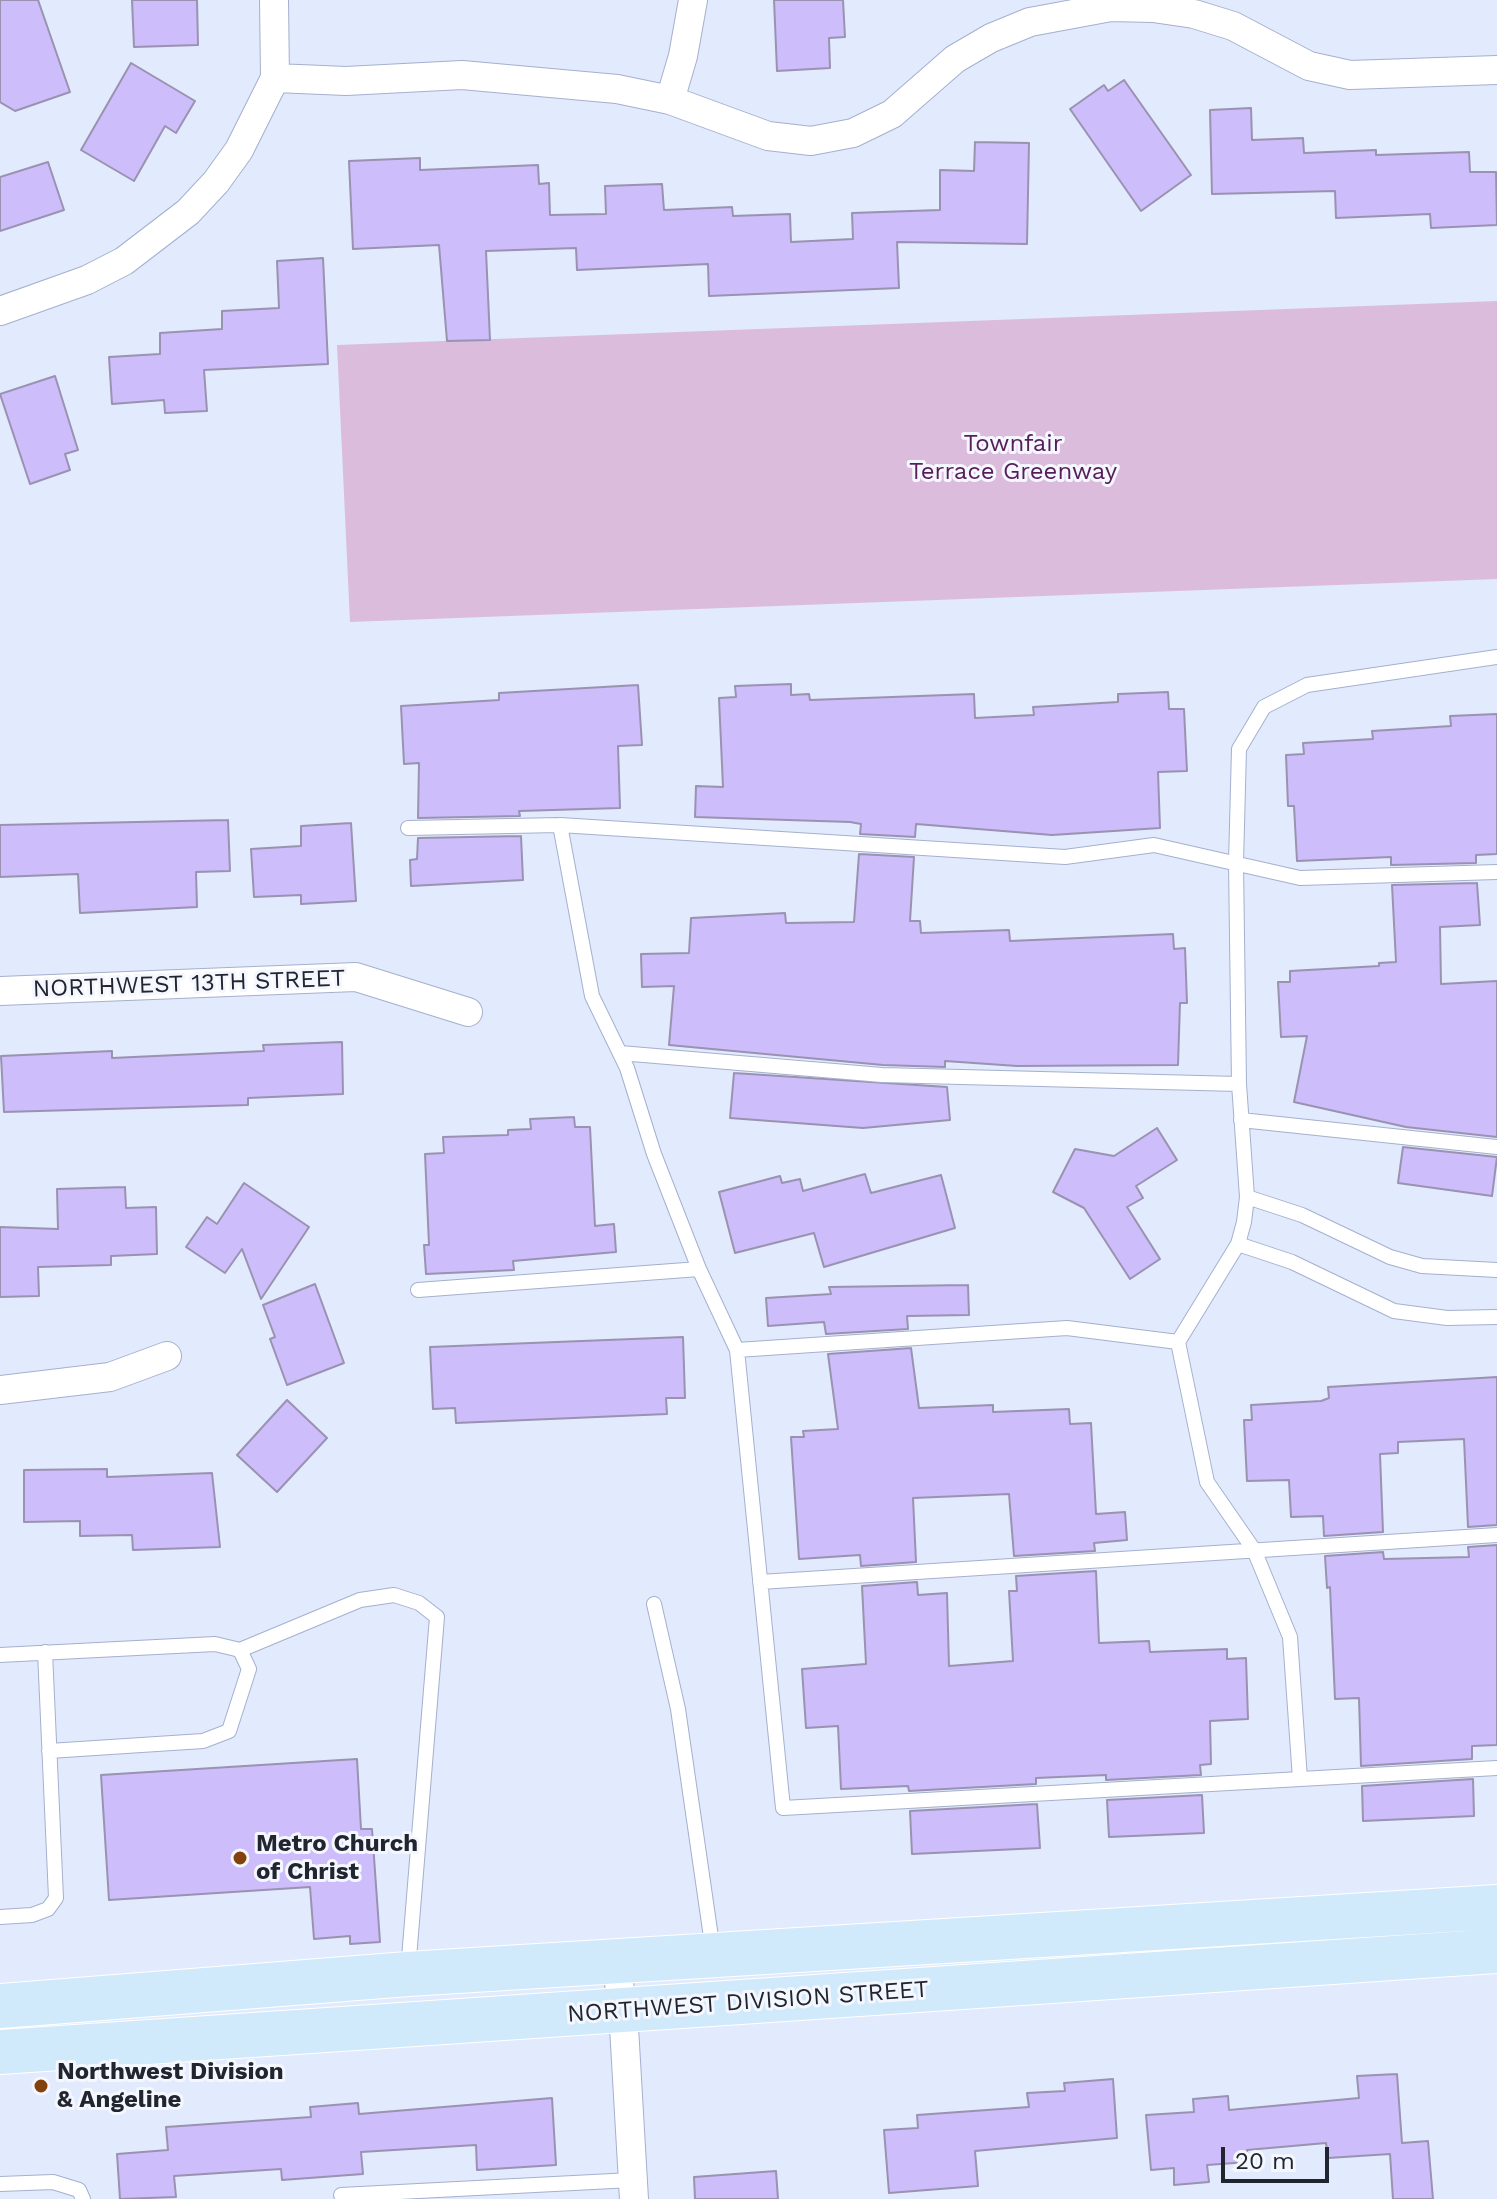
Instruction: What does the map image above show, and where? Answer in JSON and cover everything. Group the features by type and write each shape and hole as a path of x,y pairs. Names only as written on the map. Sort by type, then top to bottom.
{"main road":[{"name":"NORTHWEST DIVISION STREET","path":"0,2006 408,1974 1497,1907"},
{"name":"NORTHWEST DIVISION STREET","path":"0,2052 1497,1951"}],"street":[{"path":"0,311 87,280 158,238 188,212 239,150 275,78 274,0"},
{"path":"670,100 683,56 693,0"},
{"path":"275,78 346,81 411,76 515,77 617,89 670,100 768,136 811,141 853,133 892,114 955,59 991,38 1069,12 1111,7 1153,8 1194,14 1233,26 1309,66 1350,75 1497,70"},
{"name":"NORTHWEST 13TH STREET","path":"0,991 356,977 468,1012"},
{"path":"0,1390 110,1377 167,1356"},
{"path":"616,1963 623,2010 633,2190"}],"lane":[{"path":"1300,1779 1290,1637 1254,1550 1207,1482 1178,1342 1238,1244 1247,1197 1239,1084 1236,863 1239,749 1264,707 1307,685 1497,657"},
{"path":"560,825 592,996 620,1053 699,1269 737,1350 783,1808 1497,1768"},
{"path":"408,828 560,825 1065,857 1154,845 1300,878 1497,872"},
{"path":"620,1053 882,1075 1239,1084"},
{"path":"1241,1120 1497,1147"},
{"path":"1247,1197 1302,1215 1390,1257 1422,1266 1497,1270"},
{"path":"1238,1244 1292,1262 1394,1311 1447,1318 1497,1317"},
{"path":"418,1290 699,1269"},
{"path":"737,1350 1067,1328 1178,1342"},
{"path":"760,1582 1497,1535"},
{"path":"0,1655 215,1644 240,1650 360,1600 394,1595 419,1603 437,1617 408,1974"},
{"path":"654,1604 678,1709 714,1957"},
{"path":"49,1751 203,1741 229,1731 249,1669 240,1650"},
{"path":"0,1917 32,1915 48,1909 56,1898 45,1652"},
{"path":"0,2184 53,2182 79,2190 83,2199"},
{"path":"341,2195 633,2190"}],"green space":[{"name":"Townfair Terrace Greenway","path":"1497,301 1497,579 350,622 337,345"}],"building":[{"path":"0,0 38,0 70,92 15,111 0,102"},
{"path":"132,0 197,0 198,45 134,47"},
{"path":"774,0 843,0 845,37 829,38 830,68 777,71"},
{"path":"131,63 195,101 176,133 165,126 134,181 81,150"},
{"path":"1124,80 1191,175 1141,211 1070,109 1104,85 1108,91"},
{"path":"1251,108 1252,140 1303,138 1304,153 1376,150 1376,155 1469,152 1470,172 1496,172 1497,225 1431,228 1430,214 1336,218 1335,191 1212,194 1210,110"},
{"path":"975,142 1029,143 1027,244 897,242 899,288 709,296 708,264 577,270 576,248 486,251 490,340 447,341 439,245 353,249 349,161 420,158 420,170 538,165 539,184 549,183 550,215 606,214 605,186 662,184 664,210 732,207 733,216 790,214 791,242 853,239 852,213 940,210 940,170 974,171"},
{"path":"48,162 64,210 0,231 0,177"},
{"path":"323,258 328,364 204,370 207,411 165,413 164,400 112,404 109,357 160,354 160,333 222,329 222,311 279,308 277,261"},
{"path":"55,376 78,450 65,454 70,470 30,484 0,394"},
{"path":"791,684 791,695 809,694 810,700 974,694 975,718 1034,715 1033,707 1118,702 1118,694 1168,692 1169,709 1184,709 1187,771 1158,772 1160,828 1052,835 916,824 915,837 860,834 861,824 850,822 695,817 696,786 723,787 719,698 736,697 735,686"},
{"path":"638,685 642,745 618,746 620,808 519,811 520,816 418,818 419,763 404,764 401,706 499,700 499,693"},
{"path":"1497,714 1497,854 1476,855 1476,863 1391,865 1391,857 1297,861 1294,806 1288,806 1286,755 1304,754 1303,743 1373,739 1372,731 1451,726 1450,716"},
{"path":"228,820 230,871 196,872 197,907 80,913 78,874 0,877 0,825"},
{"path":"351,823 356,901 301,904 301,895 254,897 251,849 301,846 301,826"},
{"path":"521,836 523,880 411,886 410,860 417,859 418,838"},
{"path":"859,854 914,857 910,921 920,921 921,933 1009,930 1010,941 1173,934 1174,949 1185,948 1187,1003 1180,1003 1178,1065 1017,1066 945,1061 945,1067 883,1065 669,1045 674,986 642,987 641,954 689,953 691,918 785,913 786,923 854,922"},
{"path":"1477,883 1480,925 1440,927 1441,984 1497,981 1497,1137 1406,1127 1294,1102 1307,1036 1281,1037 1278,982 1290,982 1290,971 1379,966 1379,963 1396,962 1392,885"},
{"path":"342,1042 343,1094 248,1098 248,1105 4,1112 1,1056 112,1051 112,1058 264,1051 263,1045"},
{"path":"734,1073 947,1087 950,1120 863,1128 730,1118"},
{"path":"574,1117 575,1127 590,1127 595,1226 614,1224 616,1252 513,1261 514,1270 426,1274 424,1245 429,1245 425,1154 444,1153 443,1137 508,1135 508,1130 531,1129 530,1119"},
{"path":"1157,1128 1177,1160 1136,1186 1143,1198 1127,1207 1160,1259 1130,1279 1084,1208 1053,1192 1075,1149 1114,1156"},
{"path":"1403,1147 1497,1157 1492,1196 1398,1183"},
{"path":"865,1174 871,1193 941,1175 955,1228 824,1267 814,1233 735,1253 719,1192 780,1176 782,1183 800,1179 803,1191"},
{"path":"244,1183 309,1227 261,1299 242,1249 225,1273 186,1247 207,1217 217,1224"},
{"path":"125,1187 126,1208 156,1207 157,1254 111,1256 111,1265 38,1267 39,1296 0,1297 0,1227 58,1229 57,1189"},
{"path":"315,1284 344,1363 287,1385 270,1339 275,1337 263,1305"},
{"path":"968,1285 969,1315 907,1316 908,1329 826,1334 824,1322 768,1326 766,1298 831,1294 829,1287"},
{"path":"683,1337 685,1398 666,1398 667,1414 456,1423 455,1408 433,1409 430,1347"},
{"path":"911,1348 919,1408 993,1405 993,1412 1069,1409 1070,1424 1091,1423 1096,1514 1125,1512 1127,1540 1094,1543 1095,1551 1014,1556 1009,1494 913,1498 916,1562 861,1566 860,1555 799,1559 791,1437 804,1437 803,1431 838,1429 828,1354"},
{"path":"1497,1377 1497,1525 1468,1527 1464,1439 1398,1442 1398,1453 1380,1454 1383,1532 1324,1536 1323,1516 1291,1517 1289,1480 1247,1481 1244,1420 1252,1420 1251,1405 1321,1401 1329,1398 1328,1387"},
{"path":"287,1400 327,1438 277,1492 237,1455"},
{"path":"107,1469 107,1477 212,1473 220,1547 133,1550 132,1535 80,1536 80,1521 24,1522 24,1470"},
{"path":"1497,1545 1497,1745 1472,1746 1472,1759 1361,1766 1359,1698 1335,1699 1330,1587 1327,1588 1325,1556 1383,1552 1384,1559 1469,1557 1468,1547"},
{"path":"1096,1571 1099,1643 1149,1641 1150,1652 1227,1649 1227,1659 1246,1658 1248,1719 1210,1721 1211,1764 1200,1765 1201,1775 1106,1780 1106,1775 1036,1778 1036,1784 909,1791 908,1786 841,1789 838,1726 806,1728 802,1669 866,1664 862,1586 917,1582 918,1595 947,1593 949,1666 1013,1661 1009,1591 1017,1591 1016,1576"},
{"name":"Metro Church of Christ","path":"357,1759 361,1829 372,1829 380,1942 350,1944 350,1936 314,1939 310,1887 109,1900 101,1775"},
{"path":"1473,1779 1474,1816 1363,1821 1362,1786"},
{"path":"1202,1795 1204,1833 1109,1837 1107,1800"},
{"path":"1037,1804 1040,1848 912,1854 910,1811"},
{"path":"1397,2074 1402,2143 1428,2141 1433,2199 1393,2199 1390,2154 1328,2158 1326,2143 1247,2150 1248,2162 1207,2165 1209,2182 1174,2185 1174,2168 1151,2170 1146,2115 1194,2112 1193,2099 1228,2096 1229,2110 1359,2098 1357,2076"},
{"path":"1113,2079 1117,2138 975,2151 978,2186 889,2193 884,2130 918,2128 917,2115 1029,2107 1027,2093 1065,2091 1064,2083"},
{"path":"552,2098 556,2165 477,2170 476,2145 361,2152 363,2174 282,2180 281,2169 174,2176 176,2197 120,2199 117,2154 168,2150 166,2127 311,2117 310,2107 358,2103 359,2114"},
{"path":"776,2171 778,2199 695,2199 694,2177"}],"place":[{"name":"Metro Church of Christ","path":"240,1858"},
{"name":"Northwest Division & Angeline","path":"41,2086"}]}
